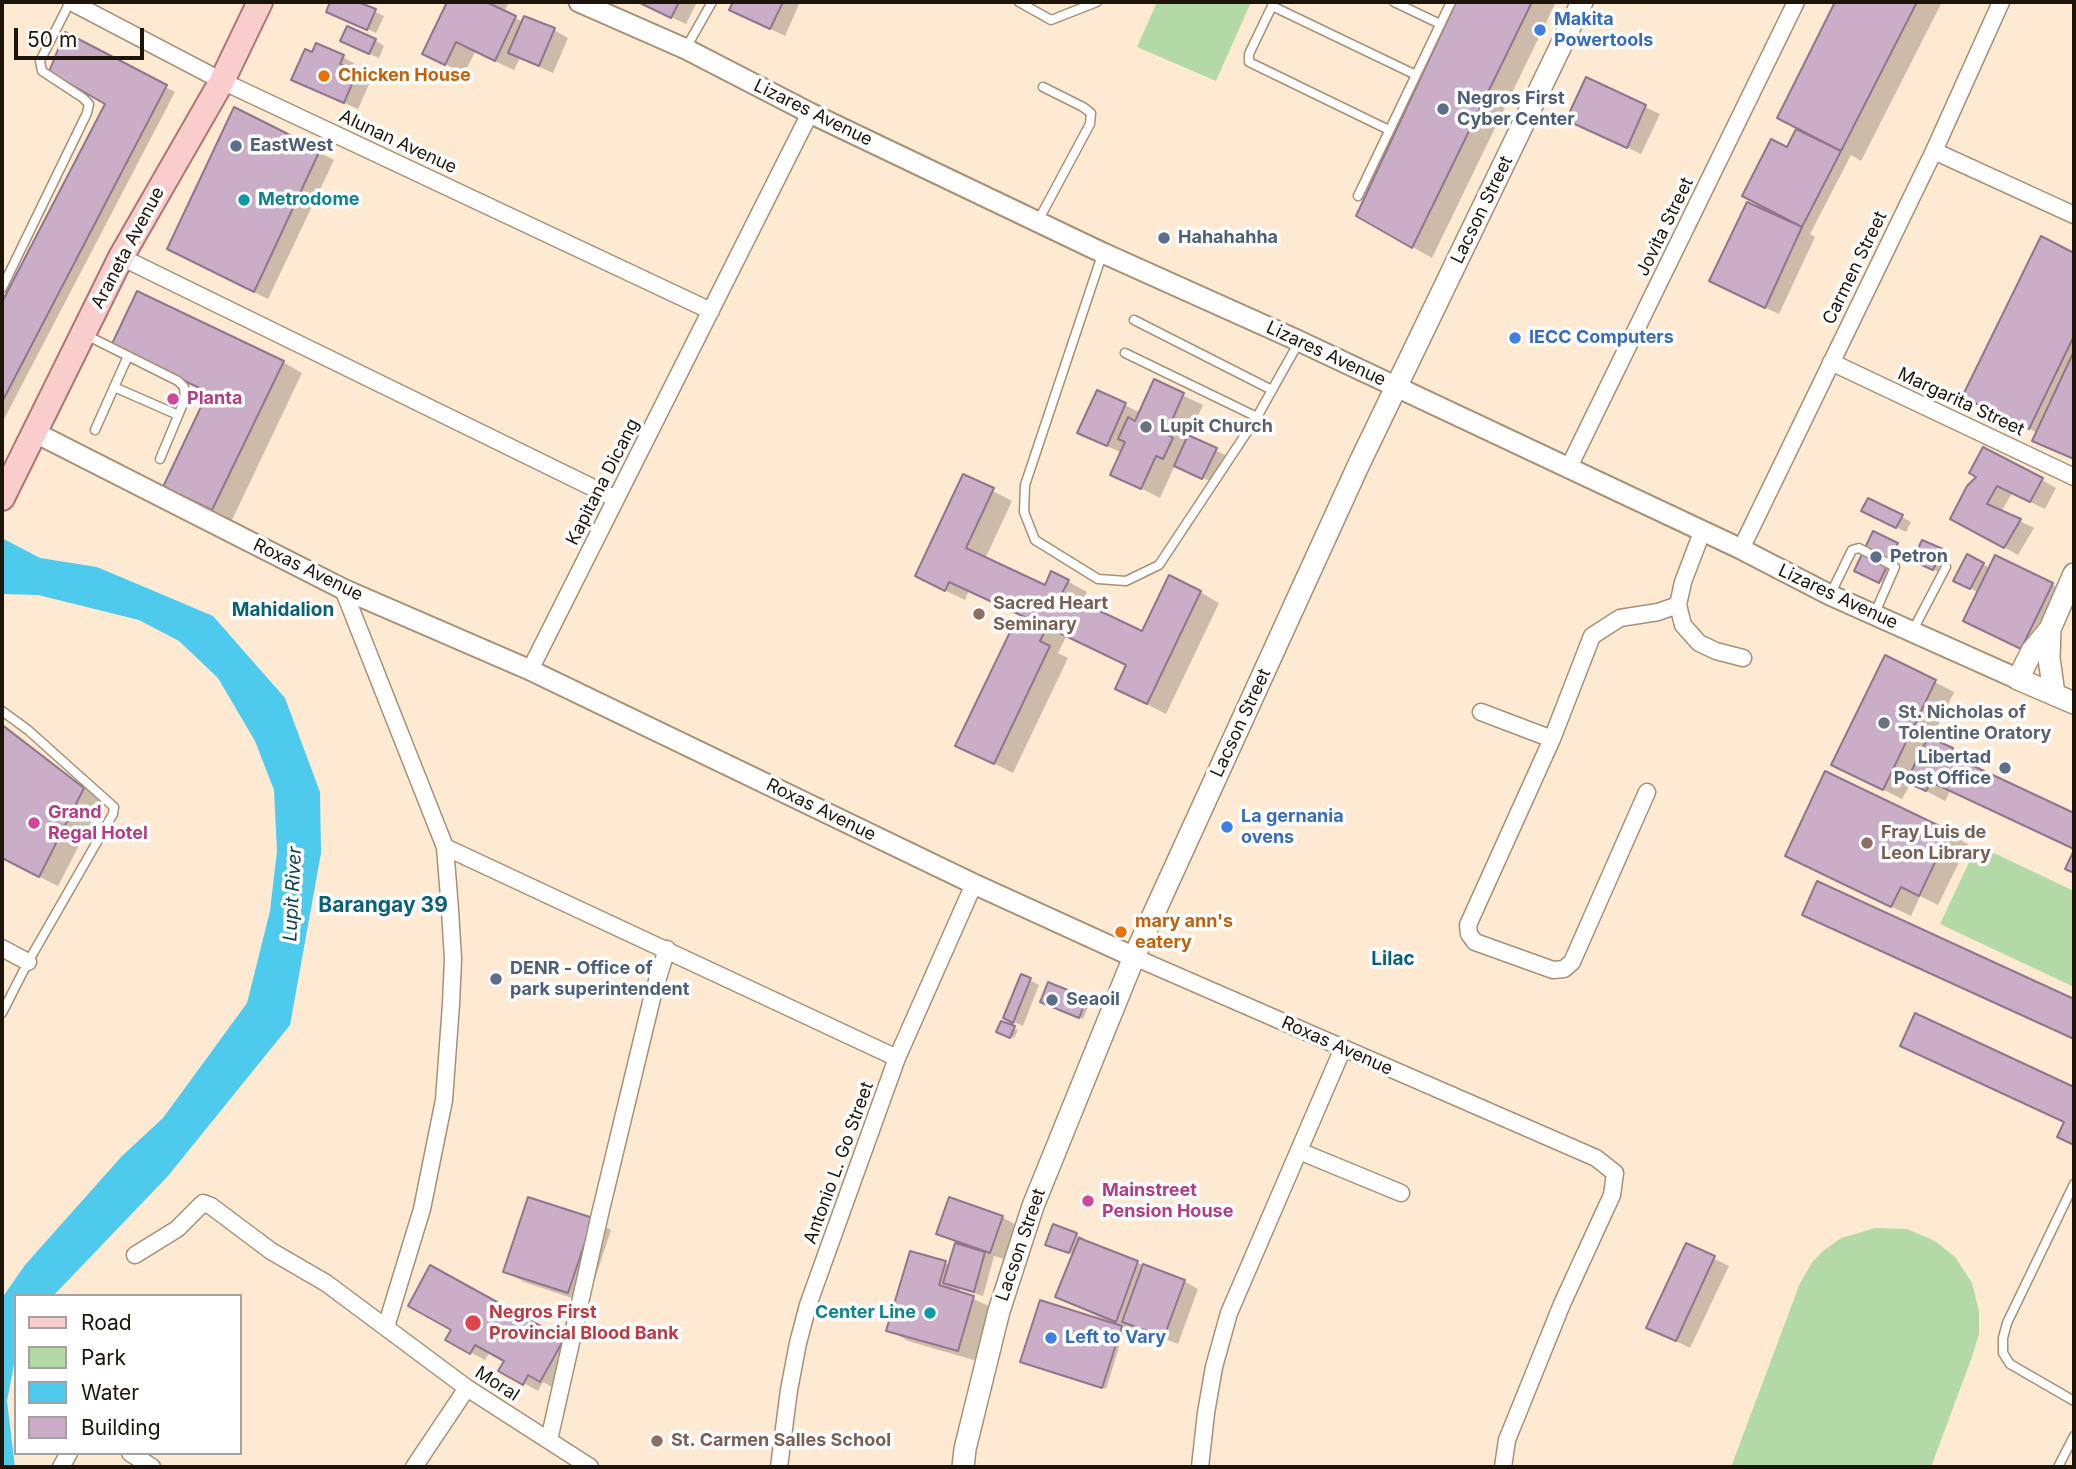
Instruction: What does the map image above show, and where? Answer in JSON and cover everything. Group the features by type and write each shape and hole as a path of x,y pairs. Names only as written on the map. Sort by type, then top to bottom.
{"main road":[{"name":"Araneta Avenue","path":"2,498 121,257 222,81 260,2"},
{"name":"Lacson Street","path":"963,1467 964,1449 999,1311 1033,1206 1134,957 1359,464 1582,2"},
{"path":"2018,679 2032,650 2050,629 2074,574"},
{"path":"2050,629 2049,658 2054,694"},
{"name":"Lizares Avenue","path":"2018,679 2074,703"}],"street":[{"name":"Alunan Avenue","path":"70,2 222,81 711,311"},
{"name":"Lizares Avenue","path":"582,2 686,49 810,113 1103,253 1300,341 1741,550 1830,595 2018,679"},
{"name":"Jovita Street","path":"1568,468 1796,2"},
{"name":"Carmen Street","path":"1741,550 1934,151 2001,2"},
{"name":"Kapitana Dicang","path":"530,670 810,113"},
{"path":"1934,151 2074,215"},
{"path":"121,257 616,499"},
{"name":"Margarita Street","path":"1831,362 2074,477"},
{"name":"Roxas Avenue","path":"34,432 343,589 530,670 974,884 1134,957 1596,1158 1615,1173 1612,1195 1562,1304 1507,1440 1503,1467"},
{"path":"1702,532 1683,582 1678,605 1683,625 1699,643 1743,658"},
{"path":"343,589 445,848 453,959 444,1100 422,1209 386,1327"},
{"path":"1647,792 1572,961 1564,969 1553,970 1475,942 1469,934 1468,925 1552,739 1592,636 1620,618 1658,612 1678,605"},
{"path":"1481,712 1552,739"},
{"path":"445,848 897,1058"},
{"name":"Antonio L. Go Street","path":"779,1467 789,1390 808,1305 897,1058 974,884"},
{"path":"2,948 28,961"},
{"path":"549,1440 600,1214 653,994 667,949"},
{"path":"1200,1467 1214,1367 1229,1313 1342,1048"},
{"path":"1299,1151 1401,1193"},
{"name":"Moral","path":"135,1255 177,1229 203,1203 211,1206 278,1256 326,1283 467,1388 590,1467"},
{"path":"414,1467 467,1388"},
{"path":"133,1455 152,1467"}],"lane":[{"path":"2,288 88,113 89,104 42,71 40,61 70,2"},
{"path":"686,49 712,2"},
{"path":"1019,2 1051,20 1097,2"},
{"path":"1394,2 1440,24"},
{"path":"1358,196 1451,2"},
{"path":"1389,130 1249,62 1249,54 1273,4 1416,75"},
{"path":"1038,221 1090,124 1091,113 1043,87"},
{"path":"1103,253 1025,485 1024,512 1035,540 1098,579 1126,580 1159,565 1257,417 1300,341"},
{"path":"1134,320 1272,390"},
{"path":"83,333 178,381 184,387 185,398 160,459"},
{"path":"1125,353 1257,417"},
{"path":"95,430 128,356"},
{"path":"114,387 178,415"},
{"path":"1830,595 1852,550 1859,548 1895,567 1874,615"},
{"path":"1913,632 1945,567"},
{"path":"2,711 29,730 114,807 113,814 28,961 2,1013"},
{"path":"2074,1184 2007,1323 2003,1338 2003,1353 2010,1364 2074,1401"},
{"path":"2058,1467 2074,1436"}],"green space":[{"path":"1157,2 1251,2 1216,81 1137,47"},
{"path":"1977,845 2074,891 2074,987 1940,924"},
{"path":"1875,1228 1907,1229 1935,1241 1955,1257 1972,1283 1979,1311 1979,1334 1972,1357 1931,1467 1731,1467 1800,1283 1813,1261 1841,1238"}],"water":[{"name":"Lupit River","path":"2,538 40,558 97,567 213,616 285,698 320,792 321,853 290,1025 168,1176 55,1294 14,1294 14,1364 7,1401 15,1467 2,1467 2,1298 25,1265 122,1156 163,1118 247,1003 270,911 277,851 274,790 255,741 218,678 179,641 139,620 38,595 2,594"}],"building":[{"path":"330,2 358,2 376,9 367,30 326,12"},
{"path":"447,2 486,2 516,16 495,61 456,42 445,65 422,54"},
{"path":"638,2 679,2 671,18"},
{"path":"733,2 783,2 770,29 729,10"},
{"name":"Negros First Cyber Center","path":"1456,2 1532,2 1412,248 1356,216"},
{"path":"1835,2 1917,2 1841,151 1777,118"},
{"path":"524,16 555,28 539,66 508,53"},
{"path":"347,26 376,39 369,54 340,41"},
{"path":"65,32 167,85 2,402 2,302 105,104 49,72"},
{"name":"Chicken House","path":"316,43 344,55 340,64 357,72 344,103 291,80 305,49 312,52"},
{"path":"1586,77 1646,105 1627,148 1566,120"},
{"name":"Metrodome","path":"234,107 320,150 254,292 167,249"},
{"path":"1796,129 1841,151 1802,227 1742,196 1771,139 1787,147"},
{"path":"1747,202 1802,227 1765,308 1709,281"},
{"path":"2041,236 2074,253 2074,336 2029,429 1962,397"},
{"path":"137,291 284,361 212,510 163,487 208,392 111,346"},
{"path":"2074,351 2074,459 2032,441"},
{"name":"Lupit Church","path":"1154,379 1184,393 1166,434 1173,438 1163,459 1156,456 1141,489 1110,475 1125,442 1118,439 1128,417 1135,421"},
{"path":"1097,390 1126,403 1107,446 1077,433"},
{"path":"1188,435 1217,448 1202,479 1174,466"},
{"path":"1983,447 2043,478 2030,502 1997,486 1987,504 2021,519 2004,548 1950,519 1967,486 1976,477 1969,473"},
{"path":"963,474 994,488 966,548 1045,585 1051,571 1069,580 1062,593 1142,631 1169,575 1201,591 1147,704 1115,689 1126,665 1047,627 1040,641 1050,646 994,764 955,746 1012,628 1022,633 1029,619 949,582 945,591 915,576"},
{"path":"1868,498 1903,515 1896,528 1861,511"},
{"name":"Petron","path":"1873,531 1898,543 1879,583 1854,571"},
{"path":"1922,540 1943,549 1933,570 1912,561"},
{"path":"1967,554 1984,563 1970,589 1953,581"},
{"path":"1995,555 2053,583 2021,649 1963,621"},
{"name":"St. Nicholas of Tolentine Oratory","path":"1885,655 1936,680 1883,790 1831,765"},
{"name":"Grand Regal Hotel","path":"2,725 84,788 39,877 2,858"},
{"path":"1928,737 1953,748 1950,755 2074,813 2074,849 1931,782 1926,791 1906,782"},
{"name":"Fray Luis de Leon Library","path":"1825,771 1950,831 1919,896 1901,887 1891,907 1785,856"},
{"path":"2074,850 2074,873 2065,869"},
{"path":"1817,881 2074,999 2074,1039 1802,915"},
{"path":"1021,974 1031,978 1013,1023 1003,1018"},
{"path":"1048,982 1087,998 1079,1018 1040,1002"},
{"path":"1915,1013 2074,1087 2074,1145 2057,1137 2064,1122 1900,1046"},
{"path":"1001,1021 1015,1026 1010,1038 996,1032"},
{"path":"528,1197 593,1218 568,1293 503,1272"},
{"path":"949,1197 1003,1216 990,1253 936,1234"},
{"path":"1053,1224 1077,1233 1069,1253 1045,1245"},
{"path":"1079,1238 1138,1261 1116,1322 1055,1297"},
{"path":"955,1243 985,1252 974,1292 943,1283"},
{"path":"1686,1243 1715,1256 1676,1341 1646,1328"},
{"name":"Center Line","path":"910,1251 946,1261 939,1285 974,1296 958,1351 886,1331"},
{"path":"1143,1264 1185,1280 1164,1337 1122,1322"},
{"path":"430,1265 564,1339 540,1382 528,1375 523,1385 498,1371 504,1361 475,1345 470,1354 445,1340 451,1330 408,1306"},
{"path":"1040,1300 1122,1326 1102,1388 1020,1362"}],"place":[{"name":"Makita Powertools","path":"1540,30"},
{"name":"Chicken House","path":"324,76"},
{"name":"Negros First Cyber Center","path":"1443,109"},
{"name":"EastWest","path":"236,146"},
{"name":"Metrodome","path":"244,200"},
{"name":"Hahahahha","path":"1164,238"},
{"name":"IECC Computers","path":"1515,338"},
{"name":"Planta","path":"173,399"},
{"name":"Lupit Church","path":"1146,427"},
{"name":"Petron","path":"1876,557"},
{"name":"Sacred Heart Seminary","path":"979,614"},
{"name":"St. Nicholas of Tolentine Oratory","path":"1884,723"},
{"name":"Libertad Post Office","path":"2005,768"},
{"name":"Grand Regal Hotel","path":"34,823"},
{"name":"La gernania ovens","path":"1227,827"},
{"name":"Fray Luis de Leon Library","path":"1867,843"},
{"name":"mary ann's eatery","path":"1121,932"},
{"name":"DENR - Office of park superintendent","path":"496,979"},
{"name":"Seaoil","path":"1052,1000"},
{"name":"Mainstreet Pension House","path":"1088,1201"},
{"name":"Center Line","path":"930,1313"},
{"name":"Negros First Provincial Blood Bank","path":"473,1323"},
{"name":"Left to Vary","path":"1051,1338"},
{"name":"St. Carmen Salles School","path":"657,1441"}],"district":[{"name":"Mahidalion","path":"283,610"},
{"name":"Barangay 39","path":"383,906"},
{"name":"Lilac","path":"1393,959"}]}
